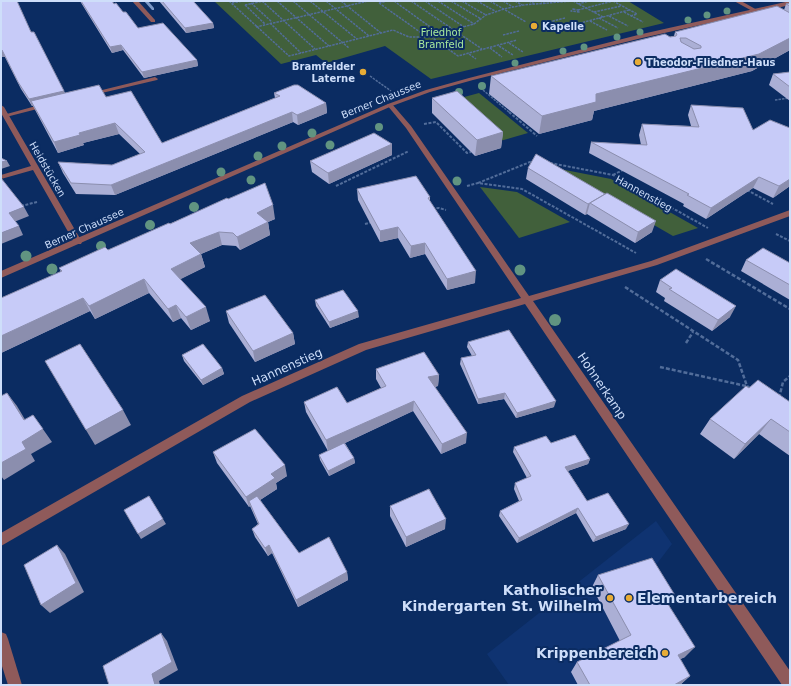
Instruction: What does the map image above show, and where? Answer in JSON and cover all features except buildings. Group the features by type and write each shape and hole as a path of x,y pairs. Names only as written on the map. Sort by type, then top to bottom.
{"street":[{"path":"135,1 153,20"},
{"path":"737,1 756,10 790,30"},
{"name":"Berner Chaussee","path":"1,275 406,99 471,79 642,36 790,3"},
{"path":"642,36 648,40"},
{"path":"85,95 155,79"},
{"path":"6,115 57,102"},
{"name":"Hohnerkamp","path":"390,105 422,145 790,684"},
{"name":"Heidstücken","path":"1,107 78,242"},
{"path":"1,177 36,167"},
{"name":"Hannenstieg","path":"1,540 246,399 363,347 654,263 790,213"},
{"path":"1,639 15,685"}],"path":[{"path":"229,1 289,56 393,30 406,37 416,39 441,34 474,24 486,15 495,11 523,5 557,4 573,1 603,17"},
{"path":"232,3 242,1"},
{"path":"265,24 244,5 263,1 315,50"},
{"path":"277,1 329,46"},
{"path":"294,1 349,48"},
{"path":"310,1 357,39"},
{"path":"326,1 370,36"},
{"path":"341,1 382,33"},
{"path":"256,26 368,1"},
{"path":"388,1 379,3 427,37"},
{"path":"394,1 441,34"},
{"path":"411,1 483,50"},
{"path":"425,1 465,27"},
{"path":"438,1 474,24"},
{"path":"451,1 481,19"},
{"path":"462,1 486,15"},
{"path":"477,1 495,11"},
{"path":"490,1 526,22"},
{"path":"503,1 513,7"},
{"path":"515,1 523,5"},
{"path":"529,1 535,5"},
{"path":"540,1 546,4"},
{"path":"553,1 557,4"},
{"path":"578,4 589,1"},
{"path":"578,10 612,1 637,14 631,16"},
{"path":"251,4 302,53"},
{"path":"594,12 621,6"},
{"path":"573,25 630,10"},
{"path":"624,12 647,24"},
{"path":"609,16 630,27"},
{"path":"549,22 565,18"},
{"path":"599,18 621,30"},
{"path":"590,21 611,32"},
{"path":"503,35 519,31"},
{"path":"430,36 458,56 517,40"},
{"path":"508,43 524,53"},
{"path":"499,45 514,56"},
{"path":"489,48 505,58"},
{"path":"469,53 476,59"},
{"path":"370,76 406,99"},
{"path":"471,79 513,117 537,136"},
{"path":"775,100 790,98"},
{"path":"409,127 440,121"},
{"path":"436,122 467,153 471,152"},
{"path":"450,136 454,135"},
{"path":"336,186 422,145"},
{"path":"453,191 535,160 541,161"},
{"name":"Hannenstieg","path":"547,162 613,175 724,237"},
{"path":"613,175 625,168"},
{"path":"478,182 522,189 654,263"},
{"path":"741,187 776,205"},
{"path":"16,207 52,197"},
{"path":"432,209 439,208 447,210"},
{"path":"365,224 373,222"},
{"path":"690,250 790,309"},
{"path":"609,276 738,360 747,386"},
{"path":"686,343 693,332"},
{"path":"660,367 747,386 753,390"},
{"path":"778,401 783,382 790,376"}],"shaded area":[{"name":"Katholischer Kindergarten St. Wilhelm","path":"656,521 672,544 649,574 685,657 668,665 680,685 509,685 487,654"}],"green space":[{"name":"Friedhof Bramfeld","path":"214,1 628,1 664,23 431,79 385,46 326,63 316,55 281,64"},
{"path":"479,93 528,133 500,141 453,100"},
{"path":"555,168 611,179 698,228 673,236"},
{"path":"480,187 517,192 570,222 519,238"}],"waterway":[{"path":"146,1 153,9"}],"place":[{"name":"Kapelle","path":"534,26"},
{"name":"Theodor-Fliedner-Haus","path":"638,62"},
{"name":"Bramfelder Laterne","path":"363,72"},
{"name":"Katholischer Kindergarten St. Wilhelm","path":"610,598"},
{"name":"Elementarbereich","path":"629,598"},
{"name":"Krippenbereich","path":"665,653"}]}
